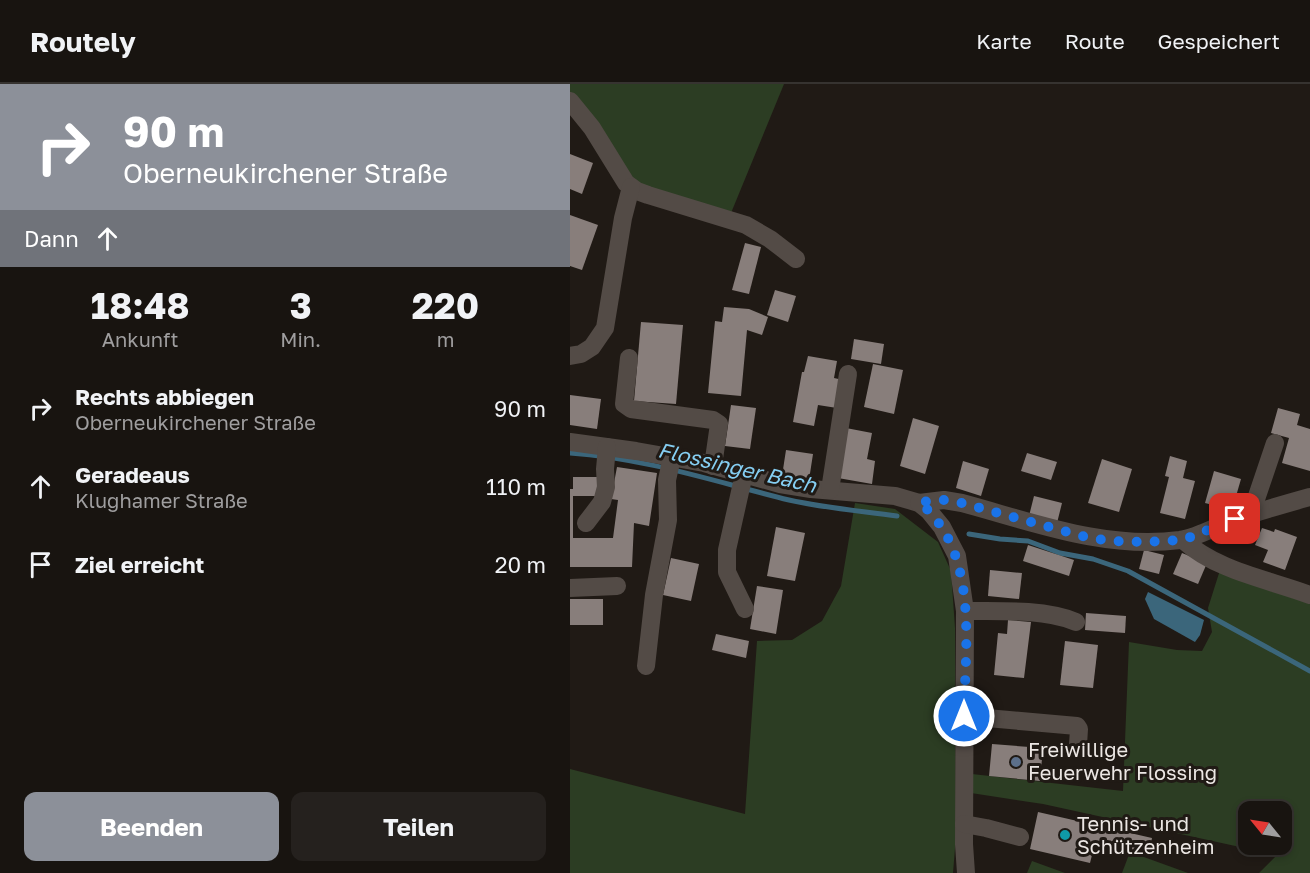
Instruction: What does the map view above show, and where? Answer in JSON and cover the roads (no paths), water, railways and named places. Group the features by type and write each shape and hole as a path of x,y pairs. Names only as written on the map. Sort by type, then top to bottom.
{"street":[{"path":"570,101 592,128 626,183 631,187 648,195 746,225 770,239 796,259"},
{"path":"570,356 581,354 592,347 605,328 623,218 631,187"},
{"path":"629,357 624,404 631,409 713,420 718,424 719,434 713,466"},
{"path":"830,490 848,374"},
{"path":"570,442 713,466 742,483 780,484 895,496 919,502 944,500 962,503 1086,537 1110,541 1183,540 1251,514 1310,497"},
{"path":"1251,514 1275,443"},
{"path":"586,523 602,502 606,487 607,449"},
{"path":"646,666 654,595 668,520 667,480 671,459"},
{"path":"742,483 727,550 728,572 745,609"},
{"path":"919,502 935,517 951,544 960,570 965,611 964,824 966,873"},
{"path":"1183,540 1195,551 1217,563 1310,595"},
{"path":"570,588 617,586"},
{"path":"965,611 1009,611 1065,617 1076,622"},
{"path":"964,716 1077,726 1079,729 1078,745"},
{"path":"964,824 1020,837"}],"water":[{"path":"1148,592 1204,620 1200,635 1195,642 1154,619 1145,599"}],"waterway":[{"name":"Flossinger Bach","path":"570,453 653,465 802,503 897,516"},
{"path":"969,534 1028,541 1060,553 1093,559 1128,571 1310,671"}],"place":[{"name":"Freiwillige Feuerwehr Flossing","path":"1016,762"},
{"name":"Tennis- und Schützenheim","path":"1065,835"}]}
